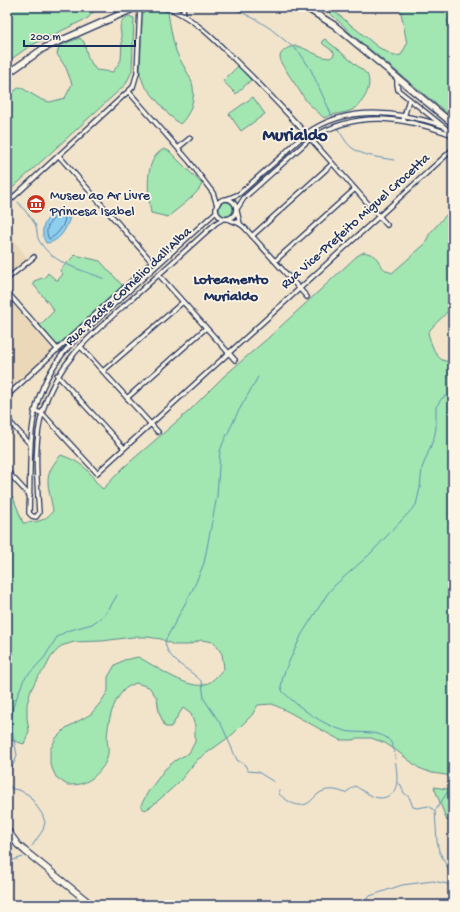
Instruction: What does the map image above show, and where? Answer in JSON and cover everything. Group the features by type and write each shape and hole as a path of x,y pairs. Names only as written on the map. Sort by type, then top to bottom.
{"main road":[{"path":"7,74 44,48 120,13 137,7"},
{"path":"305,7 334,25 453,124"},
{"path":"7,830 18,845 92,905"}],"street":[{"path":"7,203 129,92 135,83 137,73 140,7"},
{"path":"166,7 184,16 212,38 254,78 388,225"},
{"path":"183,7 184,16"},
{"path":"398,78 396,84 398,90 453,135"},
{"path":"129,92 178,148 213,193 217,205 216,212 219,217 240,224 307,298"},
{"path":"403,121 409,99"},
{"path":"217,205 220,201 239,194 306,134 326,123 357,114 372,112 404,115 441,124"},
{"path":"228,220 233,218 244,198 310,139 328,129 355,121 382,119 403,121 426,126 453,135"},
{"path":"178,148 190,138"},
{"name":"Rua Vice-Prefeito Miguel Crocetta","path":"42,413 97,473 453,148"},
{"path":"7,396 152,262 59,156"},
{"path":"252,236 332,164"},
{"path":"274,261 355,189"},
{"path":"213,193 234,202 240,224"},
{"name":"Rua Padre Cornélio dall'Alba","path":"216,212 68,348 48,376 34,411 30,444 30,516 34,517 39,513 37,450 42,413 48,395 68,359 80,346 216,223 223,219"},
{"path":"7,279 34,257"},
{"path":"159,275 235,360"},
{"path":"7,292 58,350"},
{"path":"103,371 183,302"},
{"path":"127,398 206,328"},
{"path":"80,346 158,432"},
{"path":"58,375 124,448"},
{"path":"34,411 42,413"},
{"path":"7,419 30,444"},
{"path":"7,470 30,496"}],"shaded area":[{"path":"7,221 10,226 7,231"},
{"path":"7,231 28,259 7,276"},
{"path":"7,297 53,350 7,392"}],"green space":[{"path":"7,7 98,7 88,18 30,46 7,62"},
{"path":"152,7 168,12 176,51 192,83 193,97 191,107 187,116 180,124 169,115 144,85 140,74 142,14"},
{"path":"323,7 329,7 378,47 394,56 401,55 407,44 400,7 453,7 453,14 447,21 453,31 453,118 349,32"},
{"path":"129,16 134,18 132,71 126,84 7,193 7,96 20,87 42,100 50,102 65,98 72,84 66,68 57,54 59,47 80,38 84,42 88,58 96,70 113,72 121,60 122,42 120,27 123,19"},
{"path":"325,39 367,74 369,84 364,99 356,107 352,110 324,118 307,102 281,63 280,56 286,49 296,46 320,56 330,58 334,55 334,52 323,44 322,41"},
{"path":"238,66 251,80 236,94 223,81"},
{"path":"253,97 265,114 241,131 229,114"},
{"path":"164,149 169,151 202,184 192,197 168,217 151,213 148,187 148,178 153,161 157,154"},
{"path":"223,202 229,202 233,206 233,212 229,216 223,216 219,212 219,206"},
{"path":"453,210 453,302 448,311 428,333 433,348 439,357 447,361 453,360 453,776 432,773 419,768 385,743 371,738 340,740 272,704 258,705 252,715 232,735 197,760 179,782 152,806 145,810 141,807 141,805 148,792 165,769 176,760 189,753 195,742 195,726 191,714 183,708 171,727 165,727 159,712 157,698 149,687 136,683 124,690 113,707 107,738 108,753 102,768 90,780 77,785 67,785 56,777 50,764 50,750 56,738 66,728 91,714 101,702 108,691 108,677 115,665 124,660 138,657 179,680 196,685 203,685 212,681 224,668 222,654 214,642 201,640 188,645 174,645 161,639 147,637 74,642 61,646 51,657 31,690 27,704 29,731 24,744 11,740 7,730 7,491 13,497 23,523 36,522 46,517 53,511 48,488 49,476 51,469 61,455 83,466 103,489 124,467 189,411 223,377 267,339 357,256 364,252 373,255 384,269 392,273 424,245 430,233 446,215"},
{"path":"75,255 100,261 122,285 122,287 59,345 56,344 40,326 54,310 33,284 34,281 45,277 48,273 58,280 63,274 60,271 61,269"},
{"path":"434,787 453,790 453,815 447,821"}],"water":[{"path":"61,208 70,217 67,226 59,238 46,243 43,232 45,222 52,214"}],"waterway":[{"path":"231,7 271,29 300,53 311,70 333,118"},
{"path":"338,129 347,143 360,153 394,160"},
{"path":"7,182 11,193"},
{"path":"18,202 35,224 38,238 46,250 61,261 104,279"},
{"path":"258,377 238,412 220,451 217,496 204,563 194,587 165,641 170,654 175,660 202,682 204,699 222,726 237,760 245,765 248,771 258,772 274,782"},
{"path":"279,790 279,794 297,805 304,805 308,803 321,792 335,790 345,793 355,786 370,795 379,798 386,797 394,792 397,782 395,755 392,744 387,738 378,734 350,732 336,728 320,720 297,704 283,692 281,687 283,676 302,634 328,593 369,555 416,505 420,488 422,468 434,438 436,428 436,407 442,398 446,396 453,396"},
{"path":"32,846 43,830 45,822 42,814 29,795 10,787 7,780 17,755 11,725 13,707 24,679 44,658 57,637 67,631 92,624 103,616 117,595"},
{"path":"398,783 401,785 404,793 409,797 413,807 417,808 429,806 435,811 439,851 451,874 453,887"},
{"path":"435,811 453,784"},
{"path":"7,862 23,857"},
{"path":"361,905 370,896 402,885 433,881 452,885"}],"place":[{"name":"Museu ao Ar Livre Princesa Isabel","path":"36,204"}],"district":[{"name":"Murialdo","path":"295,136"},
{"name":"Loteamento Murialdo","path":"231,288"}]}
